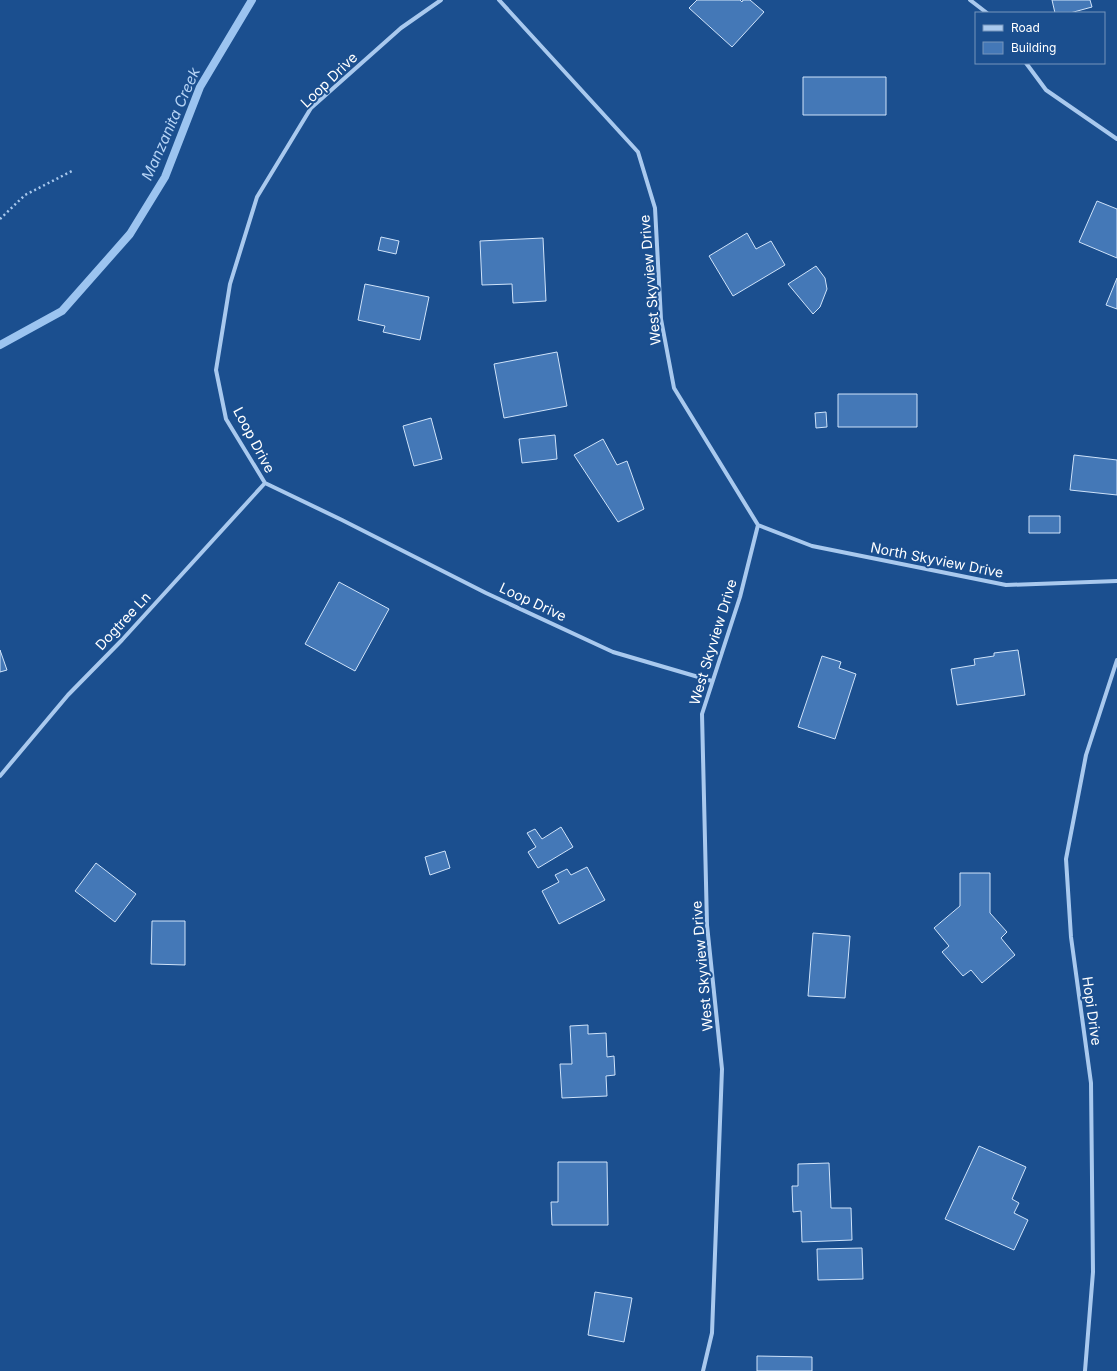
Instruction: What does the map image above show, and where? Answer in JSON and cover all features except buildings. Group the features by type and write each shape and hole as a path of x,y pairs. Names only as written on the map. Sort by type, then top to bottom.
{"street":[{"name":"Loop Drive","path":"441,0 401,28 311,108 257,197 230,284 216,370 226,419 265,484 342,520 486,593 613,652 712,681"},
{"name":"West Skyview Drive","path":"499,0 638,152 655,208 661,319 674,388 758,526 740,597 702,714 707,917 722,1069 712,1333 703,1371"},
{"path":"970,0 986,12"},
{"path":"1027,64 1046,90 1117,138"},
{"name":"Dogtree Ln","path":"0,776 68,695 122,640 265,484"},
{"name":"North Skyview Drive","path":"758,526 812,546 1006,585 1117,581"},
{"name":"Hopi Drive","path":"1085,1371 1093,1272 1091,1083 1071,937 1066,859 1086,755 1117,660"}],"path":[{"path":"0,219 25,195 74,170"}],"waterway":[{"name":"Manzanita Creek","path":"0,345 62,311 130,234 165,177 200,87 252,0"}]}
